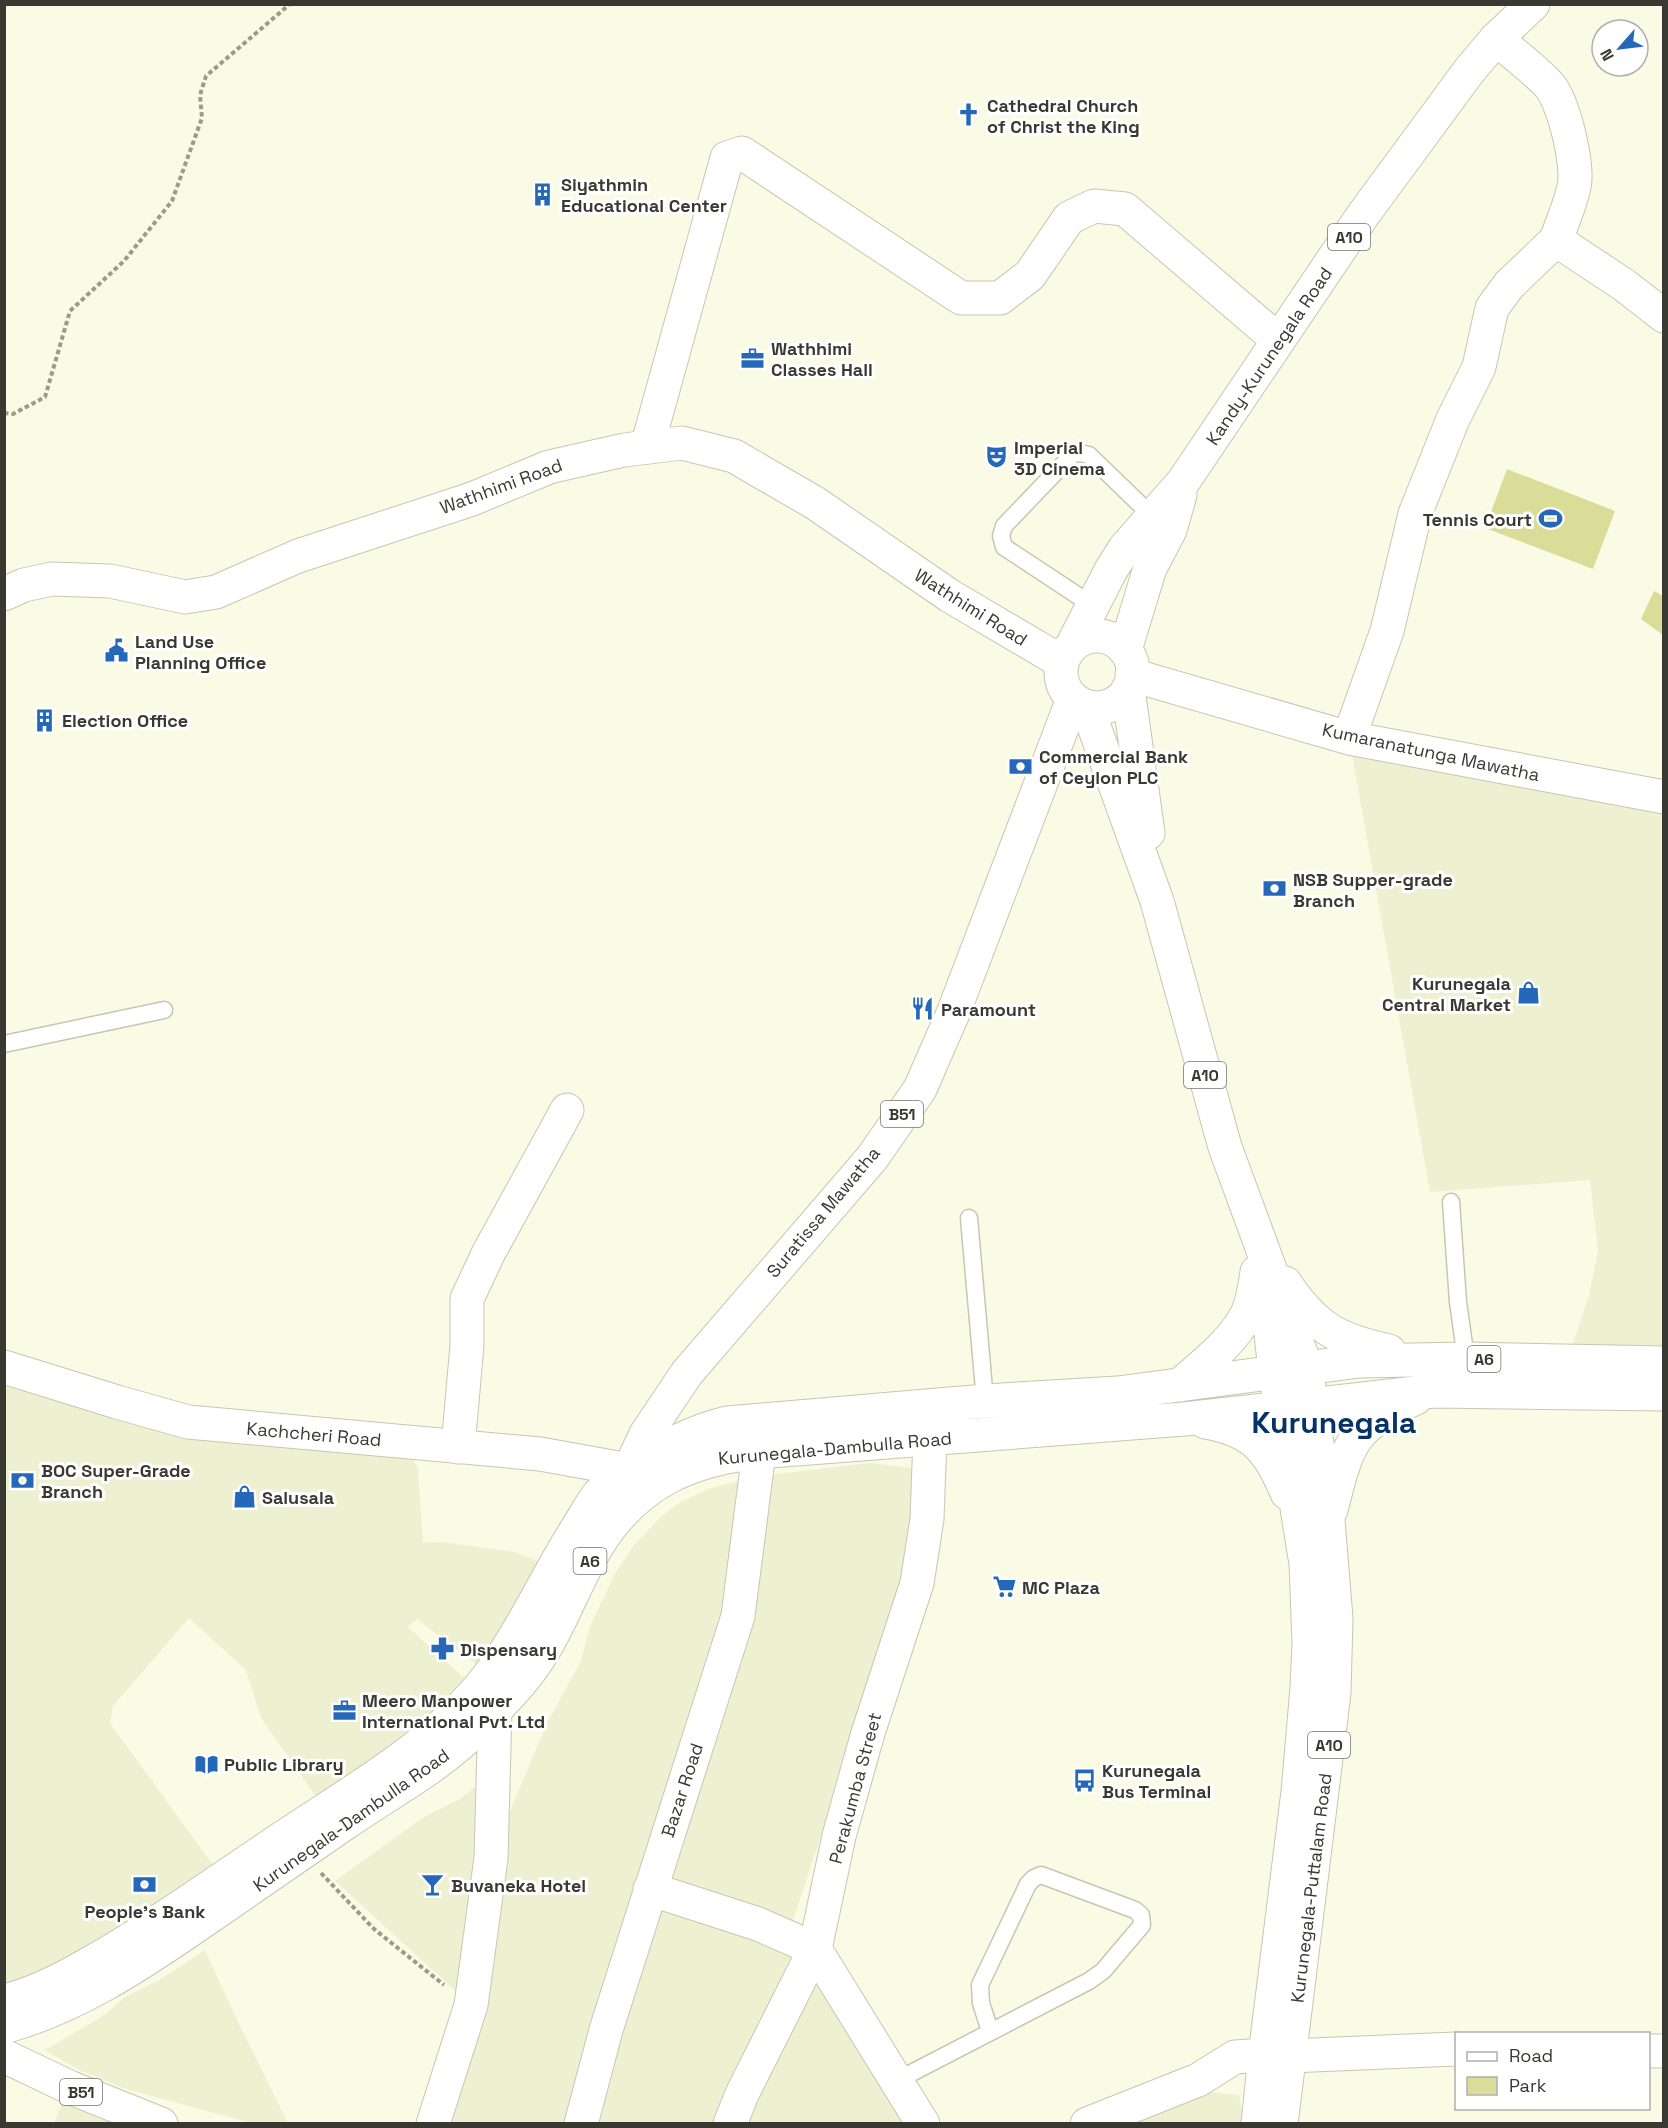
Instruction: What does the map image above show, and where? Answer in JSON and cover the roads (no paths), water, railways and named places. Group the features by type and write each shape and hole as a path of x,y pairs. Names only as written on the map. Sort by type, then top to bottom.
{"main road":[{"name":"Kandy-Kurunegala Road","path":"1068,653 1111,570 1125,548 1183,482 1278,340 1397,169 1469,71 1496,39 1533,4"},
{"path":"1348,738 1387,631 1415,514 1453,419 1479,367 1492,308 1509,285 1556,240 1575,185 1571,147 1564,117 1551,87 1496,39"},
{"path":"647,447 727,158 742,153 961,298 1000,298 1030,275 1069,218 1094,206 1125,209 1278,340"},
{"path":"1556,240 1624,285 1664,316"},
{"name":"Wathhimi Road","path":"4,594 24,585 52,579 110,581 185,597 216,592 298,556 472,499 549,467 624,450 682,443 734,456 815,503 950,596 1068,653"},
{"name":"Kandy-Kurunegala Road","path":"1157,900 1128,671 1150,568 1170,530 1183,482"},
{"path":"1092,636 1110,639 1128,671 1120,699 1111,705 1099,708 1080,703 1065,688 1061,675 1068,653 1092,636"},
{"name":"Kumaranatunga Mawatha","path":"1128,671 1348,738 1664,797"},
{"name":"Kandy-Kurunegala Road","path":"1080,703 1157,900 1225,1147 1261,1247 1290,1369"},
{"name":"Suratissa Mawatha","path":"629,1470 646,1434 687,1373 872,1158 920,1089 1080,703"},
{"path":"458,1447 467,1345 467,1299 488,1254 567,1110"},
{"path":"1261,1247 1296,1300 1311,1317 1334,1334 1367,1347 1428,1359"},
{"path":"1180,1385 1220,1350 1247,1315 1261,1247"},
{"name":"A6","path":"1290,1369 1359,1361 1428,1359 1664,1363"},
{"name":"Kachcheri Road","path":"4,1366 188,1422 540,1454 629,1470"},
{"name":"Kurunegala-Dambulla Road","path":"4,2001 34,1992 56,1982 140,1934 378,1774 446,1723 480,1687 507,1650 588,1508 612,1481 653,1453 694,1433 727,1423 985,1401 1118,1393 1290,1369"},
{"name":"Kurunegala-Puttalam Road","path":"1281,2124 1277,2056 1307,1688 1306,1564 1315,1524 1290,1369"},
{"path":"1184,1419 1229,1427 1245,1433 1259,1444 1281,1479 1315,1524 1358,1436 1383,1415 1434,1391"},
{"name":"A6","path":"1296,1406 1434,1391 1664,1394"},
{"name":"Perakumba Street","path":"730,2124 742,2094 815,1949 839,1836 868,1733 917,1583 927,1519 931,1406"},
{"name":"Kurunegala-Dambulla Road","path":"4,2027 49,2012 105,1984 164,1948 441,1761 523,1681 542,1655 599,1543 632,1502 650,1487 681,1470 714,1459 759,1452 1184,1419 1296,1406"},
{"name":"Bazar Road","path":"581,2124 606,2030 738,1616 759,1452 759,1420"},
{"path":"433,2124 471,2006 491,1858 495,1709"},
{"path":"650,1889 758,1924 815,1949 923,2124"},
{"path":"1087,2124 1198,2080 1234,2057 1455,2049"},
{"name":"B51","path":"4,2056 69,2088 161,2124"},
{"name":"Kurunegala-Puttalam Road","path":"1258,2124 1277,2056"}],"lane":[{"path":"1092,605 1004,547 1001,536 1004,526 1072,454 1080,453 1089,455 1153,518"},
{"path":"4,1044 164,1010"},
{"path":"1451,1202 1458,1302 1466,1359"},
{"path":"969,1218 985,1401"},
{"path":"896,2081 1089,1981 1102,1971 1143,1925 1141,1915 1135,1910 1041,1875 1034,1878 1028,1884 980,1985 981,2003 990,2031"}],"place":[{"name":"Cathedral Church of Christ the King","path":"969,115"},
{"name":"Siyathmin Educational Center","path":"543,194"},
{"name":"Wathhimi Classes Hall","path":"753,358"},
{"name":"Imperial 3D Cinema","path":"996,457"},
{"name":"Tennis Court","path":"1550,519"},
{"name":"Land Use Planning Office","path":"117,651"},
{"name":"Election Office","path":"44,720"},
{"name":"Commercial Bank of Ceylon PLC","path":"1021,766"},
{"name":"NSB Supper-grade Branch","path":"1275,889"},
{"name":"Kurunegala Central Market","path":"1529,993"},
{"name":"Paramount","path":"923,1009"},
{"name":"BOC Super-Grade Branch","path":"23,1480"},
{"name":"Salusala","path":"244,1497"},
{"name":"MC Plaza","path":"1004,1587"},
{"name":"Dispensary","path":"442,1649"},
{"name":"Meero Manpower International Pvt. Ltd","path":"344,1710"},
{"name":"Public Library","path":"206,1764"},
{"name":"Kurunegala Bus Terminal","path":"1084,1780"},
{"name":"People's Bank","path":"145,1885"},
{"name":"Buvaneka Hotel","path":"433,1885"}],"district":[{"name":"Kurunegala","path":"1334,1422"}]}
